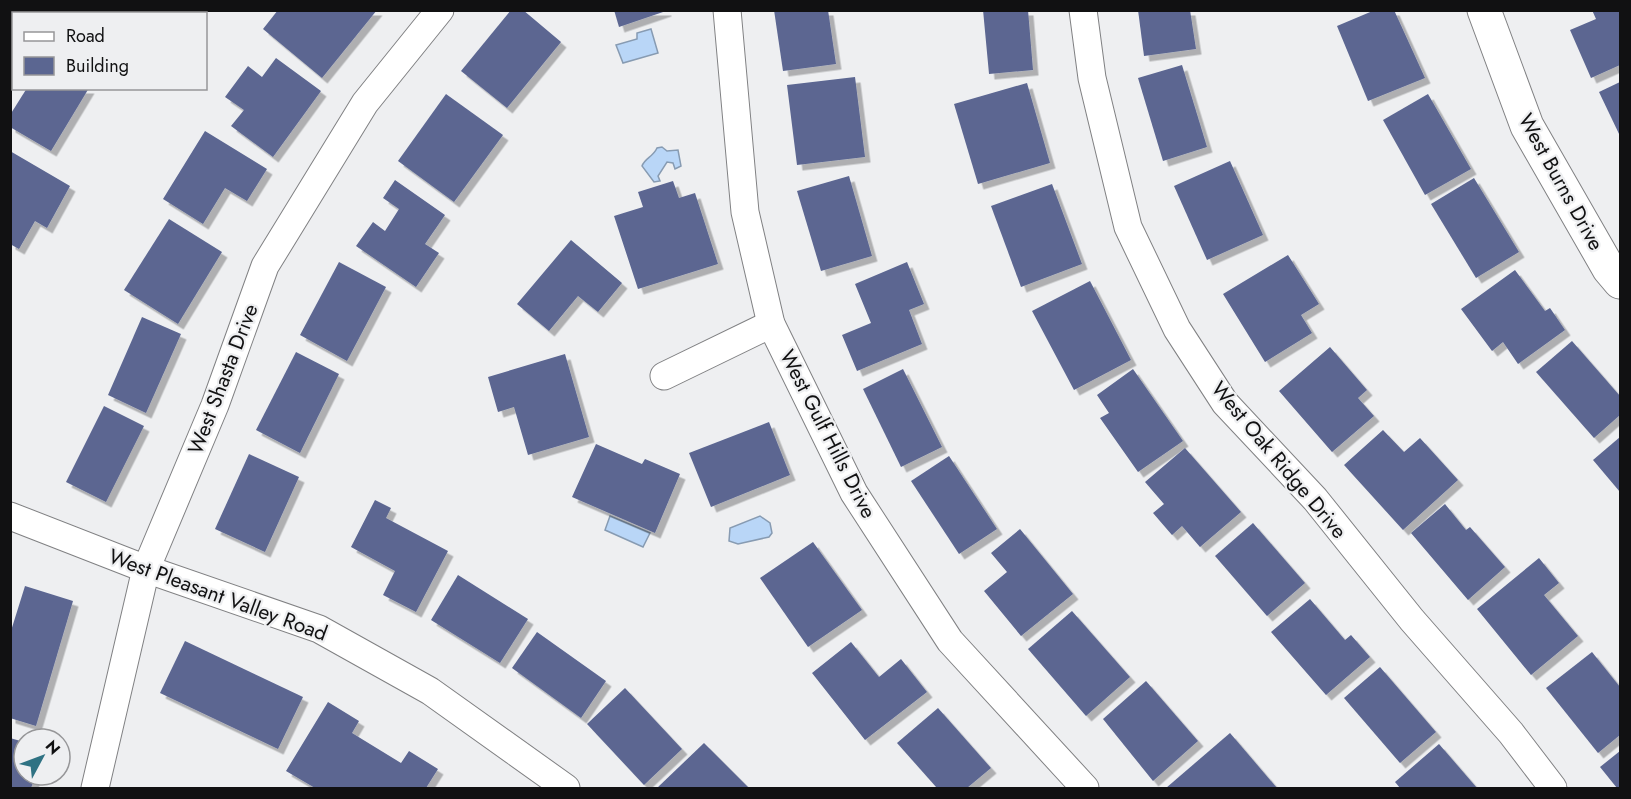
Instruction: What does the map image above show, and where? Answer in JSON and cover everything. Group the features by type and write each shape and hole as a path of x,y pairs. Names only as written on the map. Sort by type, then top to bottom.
{"street":[{"name":"West Shasta Drive","path":"95,789 146,569 214,405 265,267 365,104 440,10"},
{"name":"West Gulf Hills Drive","path":"727,10 745,212 771,324 854,493 950,640 1085,789"},
{"name":"West Oak Ridge Drive","path":"1083,10 1092,78 1128,227 1178,329 1226,403 1315,500 1412,620 1511,733 1553,789"},
{"name":"West Burns Drive","path":"1484,10 1527,126 1609,269 1620,282"},
{"path":"664,376 771,324"},
{"name":"West Pleasant Valley Road","path":"10,516 146,569 319,629 430,691 566,789"}],"water":[{"path":"651,29 658,53 623,63 616,45 637,39 637,33"},
{"path":"662,147 667,151 678,150 681,166 675,169 673,163 667,162 658,176 660,181 654,182 642,166 657,148"},
{"path":"610,516 650,533 643,547 605,530"},
{"path":"760,516 770,523 772,533 769,537 738,544 729,541 730,528"}],"building":[{"path":"74,10 135,10 134,12 73,12"},
{"path":"278,10 377,10 322,78 263,29"},
{"path":"511,10 523,10 561,42 507,108 461,71"},
{"path":"614,10 666,10 666,11 619,27"},
{"path":"774,10 828,10 836,64 783,71"},
{"path":"983,10 1028,10 1033,70 989,74"},
{"path":"1138,10 1190,10 1196,49 1144,56"},
{"path":"1375,10 1394,10 1425,78 1368,101 1337,26"},
{"path":"1592,10 1620,10 1620,65 1591,78 1570,30 1596,19"},
{"path":"276,58 321,91 273,157 231,126 244,110 225,97 248,66 262,77"},
{"path":"1182,65 1207,147 1163,161 1138,78"},
{"path":"855,77 865,157 797,165 787,85"},
{"path":"1620,82 1620,136 1599,92"},
{"path":"1027,83 1050,163 978,184 954,104"},
{"path":"26,90 88,90 51,151 10,127 10,115"},
{"path":"446,94 503,135 454,202 398,161"},
{"path":"1428,94 1471,169 1425,195 1383,120"},
{"path":"205,131 267,169 247,201 225,188 203,224 163,199"},
{"path":"10,151 70,186 47,228 35,221 19,249 10,244"},
{"path":"1230,161 1263,235 1207,260 1174,186"},
{"path":"849,176 872,256 821,271 797,191"},
{"path":"1474,178 1519,252 1476,278 1431,204"},
{"path":"395,180 445,215 425,244 439,253 416,287 356,246 373,222 385,231 399,209 383,198"},
{"path":"673,181 679,198 695,193 718,264 638,289 614,216 643,207 638,192"},
{"path":"1052,184 1082,264 1021,287 991,206"},
{"path":"169,219 222,252 178,324 124,290"},
{"path":"571,240 622,283 598,312 578,296 549,331 517,304"},
{"path":"1288,255 1319,304 1301,315 1312,333 1265,362 1223,294"},
{"path":"339,262 386,287 347,361 300,335"},
{"path":"907,262 924,304 909,310 922,344 857,371 842,335 871,323 855,284"},
{"path":"1515,270 1545,311 1550,308 1565,330 1518,364 1503,342 1492,351 1461,309"},
{"path":"1090,281 1131,360 1074,390 1032,311"},
{"path":"142,317 181,334 146,413 108,395"},
{"path":"1572,341 1620,396 1620,415 1594,438 1536,372"},
{"path":"1330,347 1367,390 1358,398 1374,416 1332,452 1279,391"},
{"path":"296,352 339,374 300,453 256,430"},
{"path":"565,354 589,437 528,455 514,407 498,412 488,377"},
{"path":"903,369 942,447 901,467 863,389"},
{"path":"1133,369 1183,441 1138,472 1100,418 1109,413 1097,395"},
{"path":"104,406 144,426 106,502 66,482"},
{"path":"769,422 790,475 711,507 689,453"},
{"path":"1383,430 1404,452 1420,438 1458,480 1403,530 1344,465"},
{"path":"1620,437 1620,492 1593,460"},
{"path":"596,444 642,464 645,459 680,474 655,533 572,497"},
{"path":"1185,448 1241,512 1200,547 1182,526 1172,535 1153,513 1164,504 1145,482"},
{"path":"249,454 299,477 265,552 215,529"},
{"path":"949,456 997,529 959,554 911,481"},
{"path":"375,500 391,508 386,518 448,551 416,612 383,595 395,571 351,547"},
{"path":"1445,504 1466,530 1470,527 1505,567 1468,600 1411,533"},
{"path":"1253,523 1305,583 1267,616 1215,556"},
{"path":"1020,529 1073,594 1021,636 984,591 1007,572 991,553"},
{"path":"813,542 862,610 808,647 760,578"},
{"path":"1539,558 1559,583 1544,595 1578,636 1531,675 1477,609"},
{"path":"458,575 528,619 500,663 431,620"},
{"path":"25,586 73,601 36,726 10,718 10,634"},
{"path":"1310,599 1345,640 1351,635 1370,657 1326,695 1271,632"},
{"path":"1072,611 1130,677 1086,716 1028,649"},
{"path":"537,632 606,681 581,718 512,668"},
{"path":"185,641 303,697 278,749 160,693"},
{"path":"851,642 879,677 901,659 927,692 865,740 812,673"},
{"path":"1592,652 1620,687 1620,735 1598,753 1546,688"},
{"path":"1380,667 1436,732 1400,763 1344,698"},
{"path":"1146,681 1198,741 1153,781 1103,719"},
{"path":"625,688 682,749 644,785 587,724"},
{"path":"328,702 359,721 352,733 401,763 409,751 438,769 426,788 315,788 286,771"},
{"path":"938,708 991,768 967,788 937,788 897,743"},
{"path":"1230,733 1277,788 1166,788"},
{"path":"10,738 12,739 12,787 31,787 10,788"},
{"path":"704,743 749,788 657,788"},
{"path":"1439,744 1477,788 1400,788 1395,782"},
{"path":"1620,751 1620,788 1617,788 1600,767"}]}
